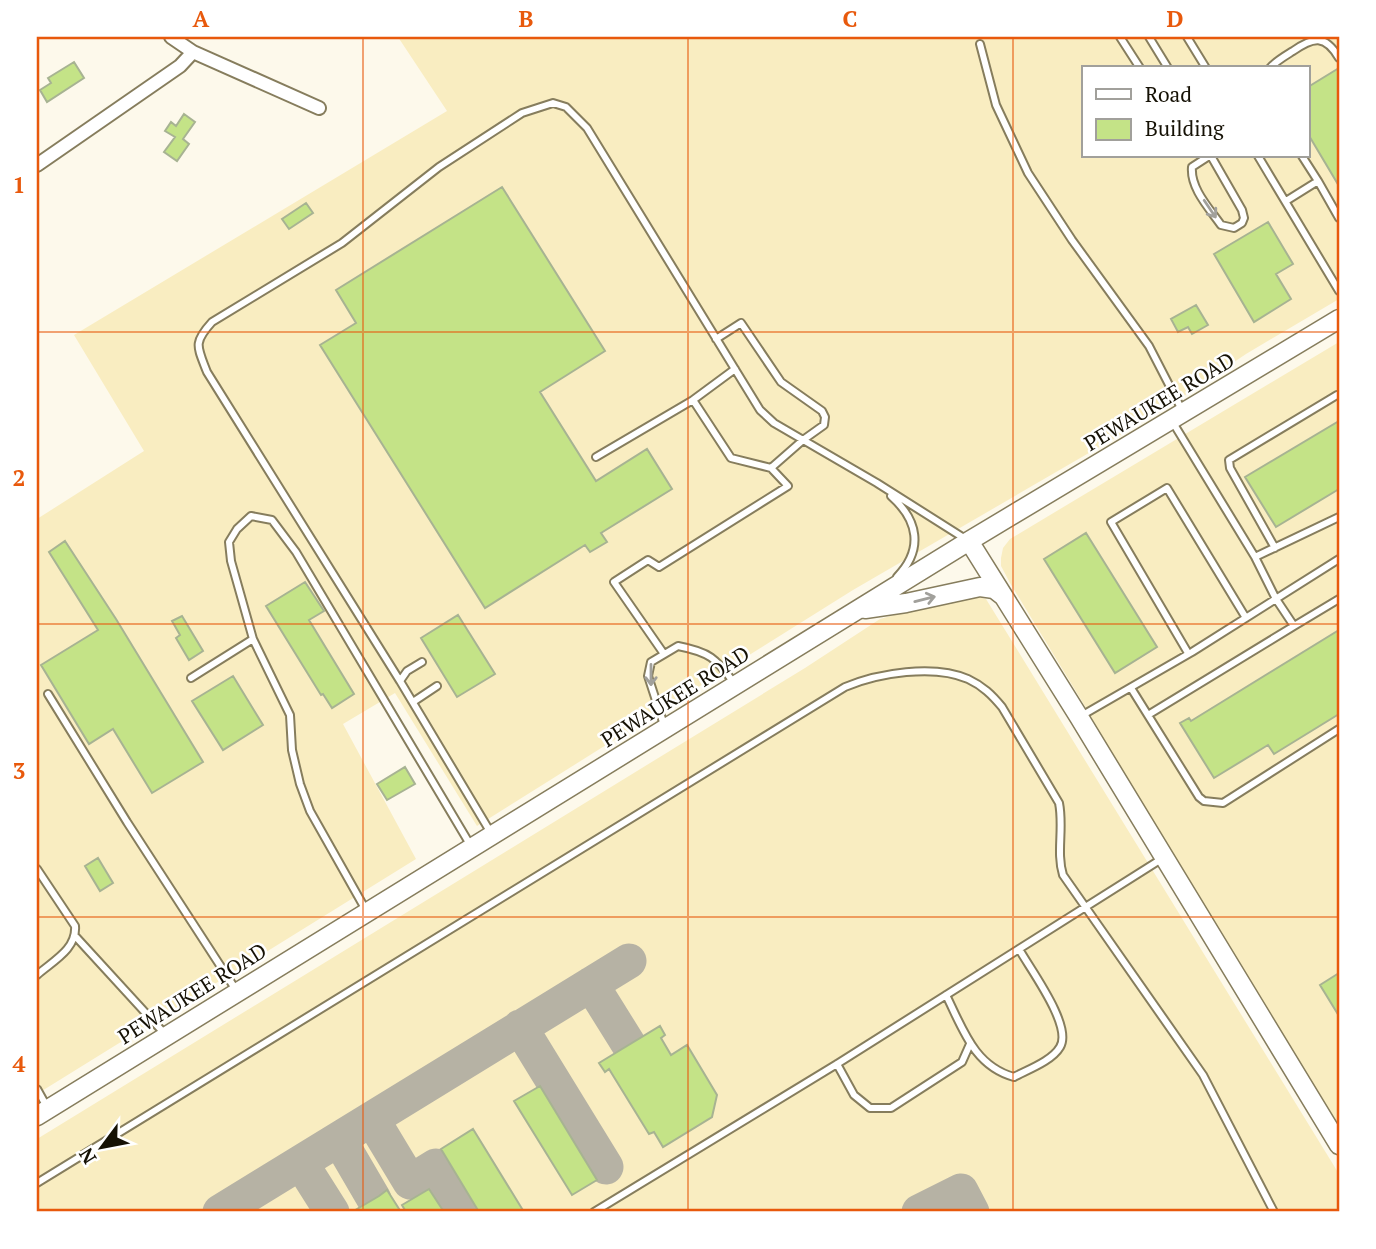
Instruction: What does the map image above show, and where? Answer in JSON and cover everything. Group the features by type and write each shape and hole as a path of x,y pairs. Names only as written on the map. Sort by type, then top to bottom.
{"main road":[{"name":"PEWAUKEE ROAD","path":"42,1112 968,541 1339,319"},
{"path":"968,541 1079,717 1339,1145"},
{"path":"865,605 906,603 981,587 995,589 1004,596"}],"street":[{"path":"171,37 194,52 319,108"},
{"path":"37,165 180,66 194,52"}],"lane":[{"path":"1120,37 1139,66"},
{"path":"1149,37 1167,66"},
{"path":"1199,37 1189,40 1205,66"},
{"path":"1273,66 1308,40 1321,40 1333,48 1339,58"},
{"path":"980,44 996,105 1028,173 1072,240 1149,346 1177,415 1276,599 1294,626"},
{"path":"492,835 413,702 207,372 198,350 200,336 212,322 342,243 439,167 522,113 553,103 566,107 587,128 760,411 774,423 877,483 968,541"},
{"path":"1207,158 1192,167 1191,175 1221,225 1234,228 1242,223 1242,210 1211,158"},
{"path":"1259,158 1339,291"},
{"path":"1303,158 1339,218"},
{"path":"1286,201 1318,181"},
{"path":"716,339 741,323 781,382 822,411 825,417 824,425 771,468"},
{"path":"596,457 693,400 735,369"},
{"path":"1275,548 1230,468 1229,460 1337,395"},
{"path":"664,654 614,583 648,560 659,568 788,486 771,468 732,458 693,400"},
{"path":"865,605 902,572 912,555 915,540 912,522 904,508 877,483"},
{"path":"1188,653 1111,522 1133,508 1167,488 1246,618"},
{"path":"367,912 310,811 292,750 290,715 253,639 231,561 229,542 237,529 251,516 272,520 296,552 472,847"},
{"path":"1255,557 1339,517"},
{"path":"1079,717 1131,688 1339,559"},
{"path":"1148,715 1339,599"},
{"path":"191,678 253,639"},
{"path":"666,728 648,676 651,662 664,654 678,646 701,651 721,665 736,685"},
{"path":"400,681 407,671 422,662"},
{"path":"37,1183 845,687 866,678 894,674 952,674 980,685 1002,707 1059,803 1062,817 1059,865 1063,876 1203,1075 1274,1212"},
{"path":"413,702 437,686"},
{"path":"1131,688 1204,801 1223,803 1339,729"},
{"path":"48,694 237,992"},
{"path":"594,1212 837,1064 1163,858"},
{"path":"37,869 75,926 76,937 71,947 37,975"},
{"path":"76,937 166,1036"},
{"path":"946,995 970,1044 986,1063 999,1073 1014,1077 1048,1058 1060,1048 1062,1036 1059,1017 1019,949"},
{"path":"837,1064 854,1095 870,1108 891,1108 962,1062 970,1044"},
{"path":"37,1089 42,1112"}],"shaded area":[{"path":"398,37 1339,37 1339,299 1246,354 1163,410 853,590 477,826 395,693 343,724 416,859 37,1094 37,519 144,451 74,335 447,111"},
{"path":"1339,342 1339,1134 1010,583 1001,566 1001,558 1003,548 1010,539"},
{"path":"968,594 986,599 1339,1174 1339,1212 37,1212 37,1139 805,668 880,619"}],"building":[{"path":"74,62 84,78 47,102 40,90 51,83 48,78"},
{"path":"1339,68 1339,186 1310,137 1310,86"},
{"path":"184,114 195,122 183,139 189,144 177,161 164,152 175,137 165,131 171,122 176,126"},
{"path":"502,187 605,351 540,392 596,481 647,449 672,489 601,533 607,542 590,552 585,545 485,608 320,345 356,323 336,290"},
{"path":"306,203 313,213 289,229 282,219"},
{"path":"1268,222 1293,264 1276,274 1291,299 1254,322 1214,254"},
{"path":"1196,305 1208,325 1192,334 1188,327 1178,332 1171,319"},
{"path":"1339,421 1339,489 1276,527 1245,477"},
{"path":"1086,533 1157,647 1115,673 1044,559"},
{"path":"65,541 203,762 152,793 113,729 89,744 41,665 98,630 49,552"},
{"path":"305,582 324,611 309,620 354,694 332,708 323,694 321,695 266,606"},
{"path":"458,615 495,674 457,697 421,638"},
{"path":"182,616 203,651 189,660 176,638 180,635 172,621"},
{"path":"1339,630 1339,714 1274,754 1268,745 1214,778 1180,723 1189,718 1191,721"},
{"path":"233,676 263,725 223,750 192,701"},
{"path":"405,767 415,784 387,800 377,784"},
{"path":"98,858 113,883 100,891 85,866"},
{"path":"1339,973 1339,1016 1320,985"},
{"path":"660,1026 665,1035 661,1038 671,1055 687,1045 717,1095 712,1117 663,1147 654,1132 649,1134 609,1069 605,1072 599,1063"},
{"path":"540,1086 597,1180 572,1195 514,1101"},
{"path":"473,1129 524,1212 479,1212 441,1149"},
{"path":"429,1189 444,1212 406,1212 402,1205"},
{"path":"387,1190 401,1212 352,1212 379,1196"}],"taxiway":[{"path":"220,1212 629,961"},
{"path":"591,984 629,1045"},
{"path":"520,1027 606,1167"},
{"path":"372,1119 410,1182 436,1166 464,1212"},
{"path":"339,1139 374,1199"},
{"path":"301,1163 332,1212"},
{"path":"919,1212 961,1191 972,1212"}]}
